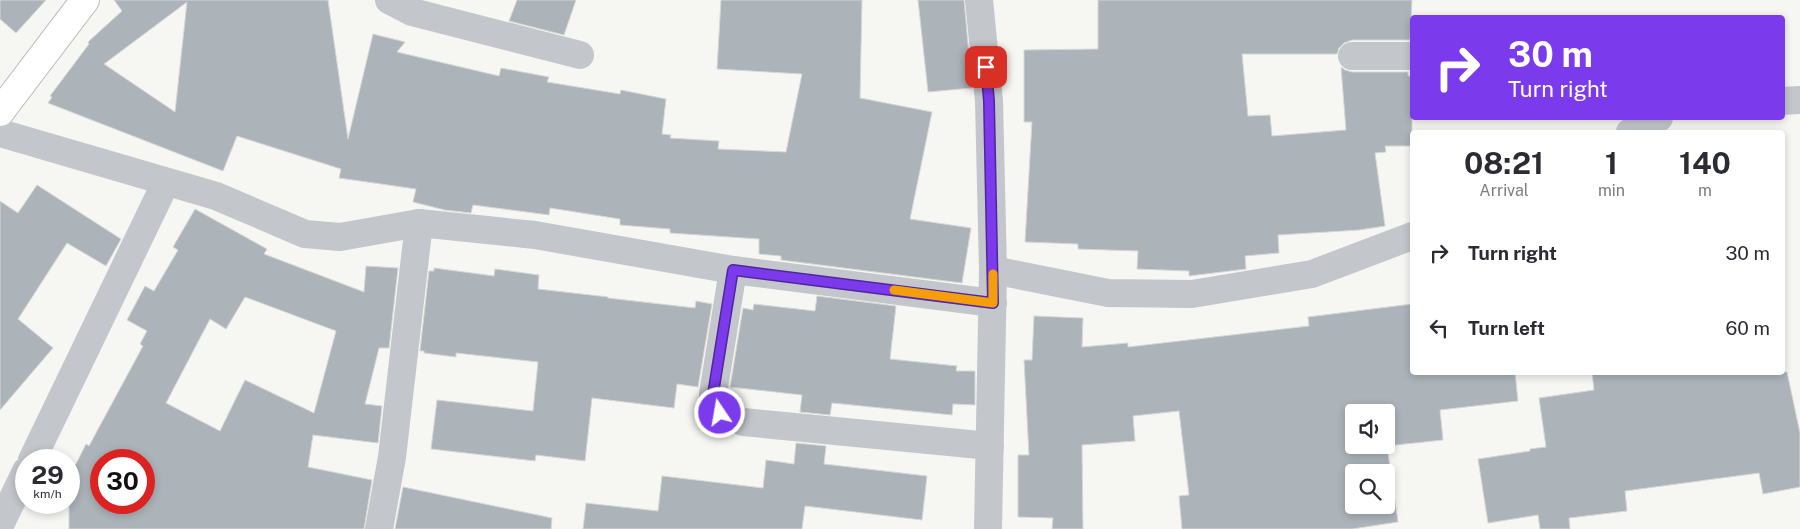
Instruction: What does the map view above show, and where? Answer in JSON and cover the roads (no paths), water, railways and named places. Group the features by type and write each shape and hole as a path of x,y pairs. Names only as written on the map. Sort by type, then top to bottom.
{"main road":[{"path":"0,112 85,0"}],"street":[{"path":"389,0 412,12 580,55"},
{"path":"979,0 989,101 993,270 988,529"},
{"path":"1352,56 1410,56"},
{"path":"1785,101 1800,100"},
{"path":"1634,130 1655,120"},
{"path":"0,133 216,196 305,234 340,237 419,222 535,235 733,270 993,303"},
{"path":"37,449 166,182"},
{"path":"379,529 392,457 419,222"},
{"path":"993,270 1108,292 1192,294 1312,274 1410,237"},
{"path":"733,270 713,394 720,413 743,422 990,446"},
{"path":"0,525 15,494"}]}
